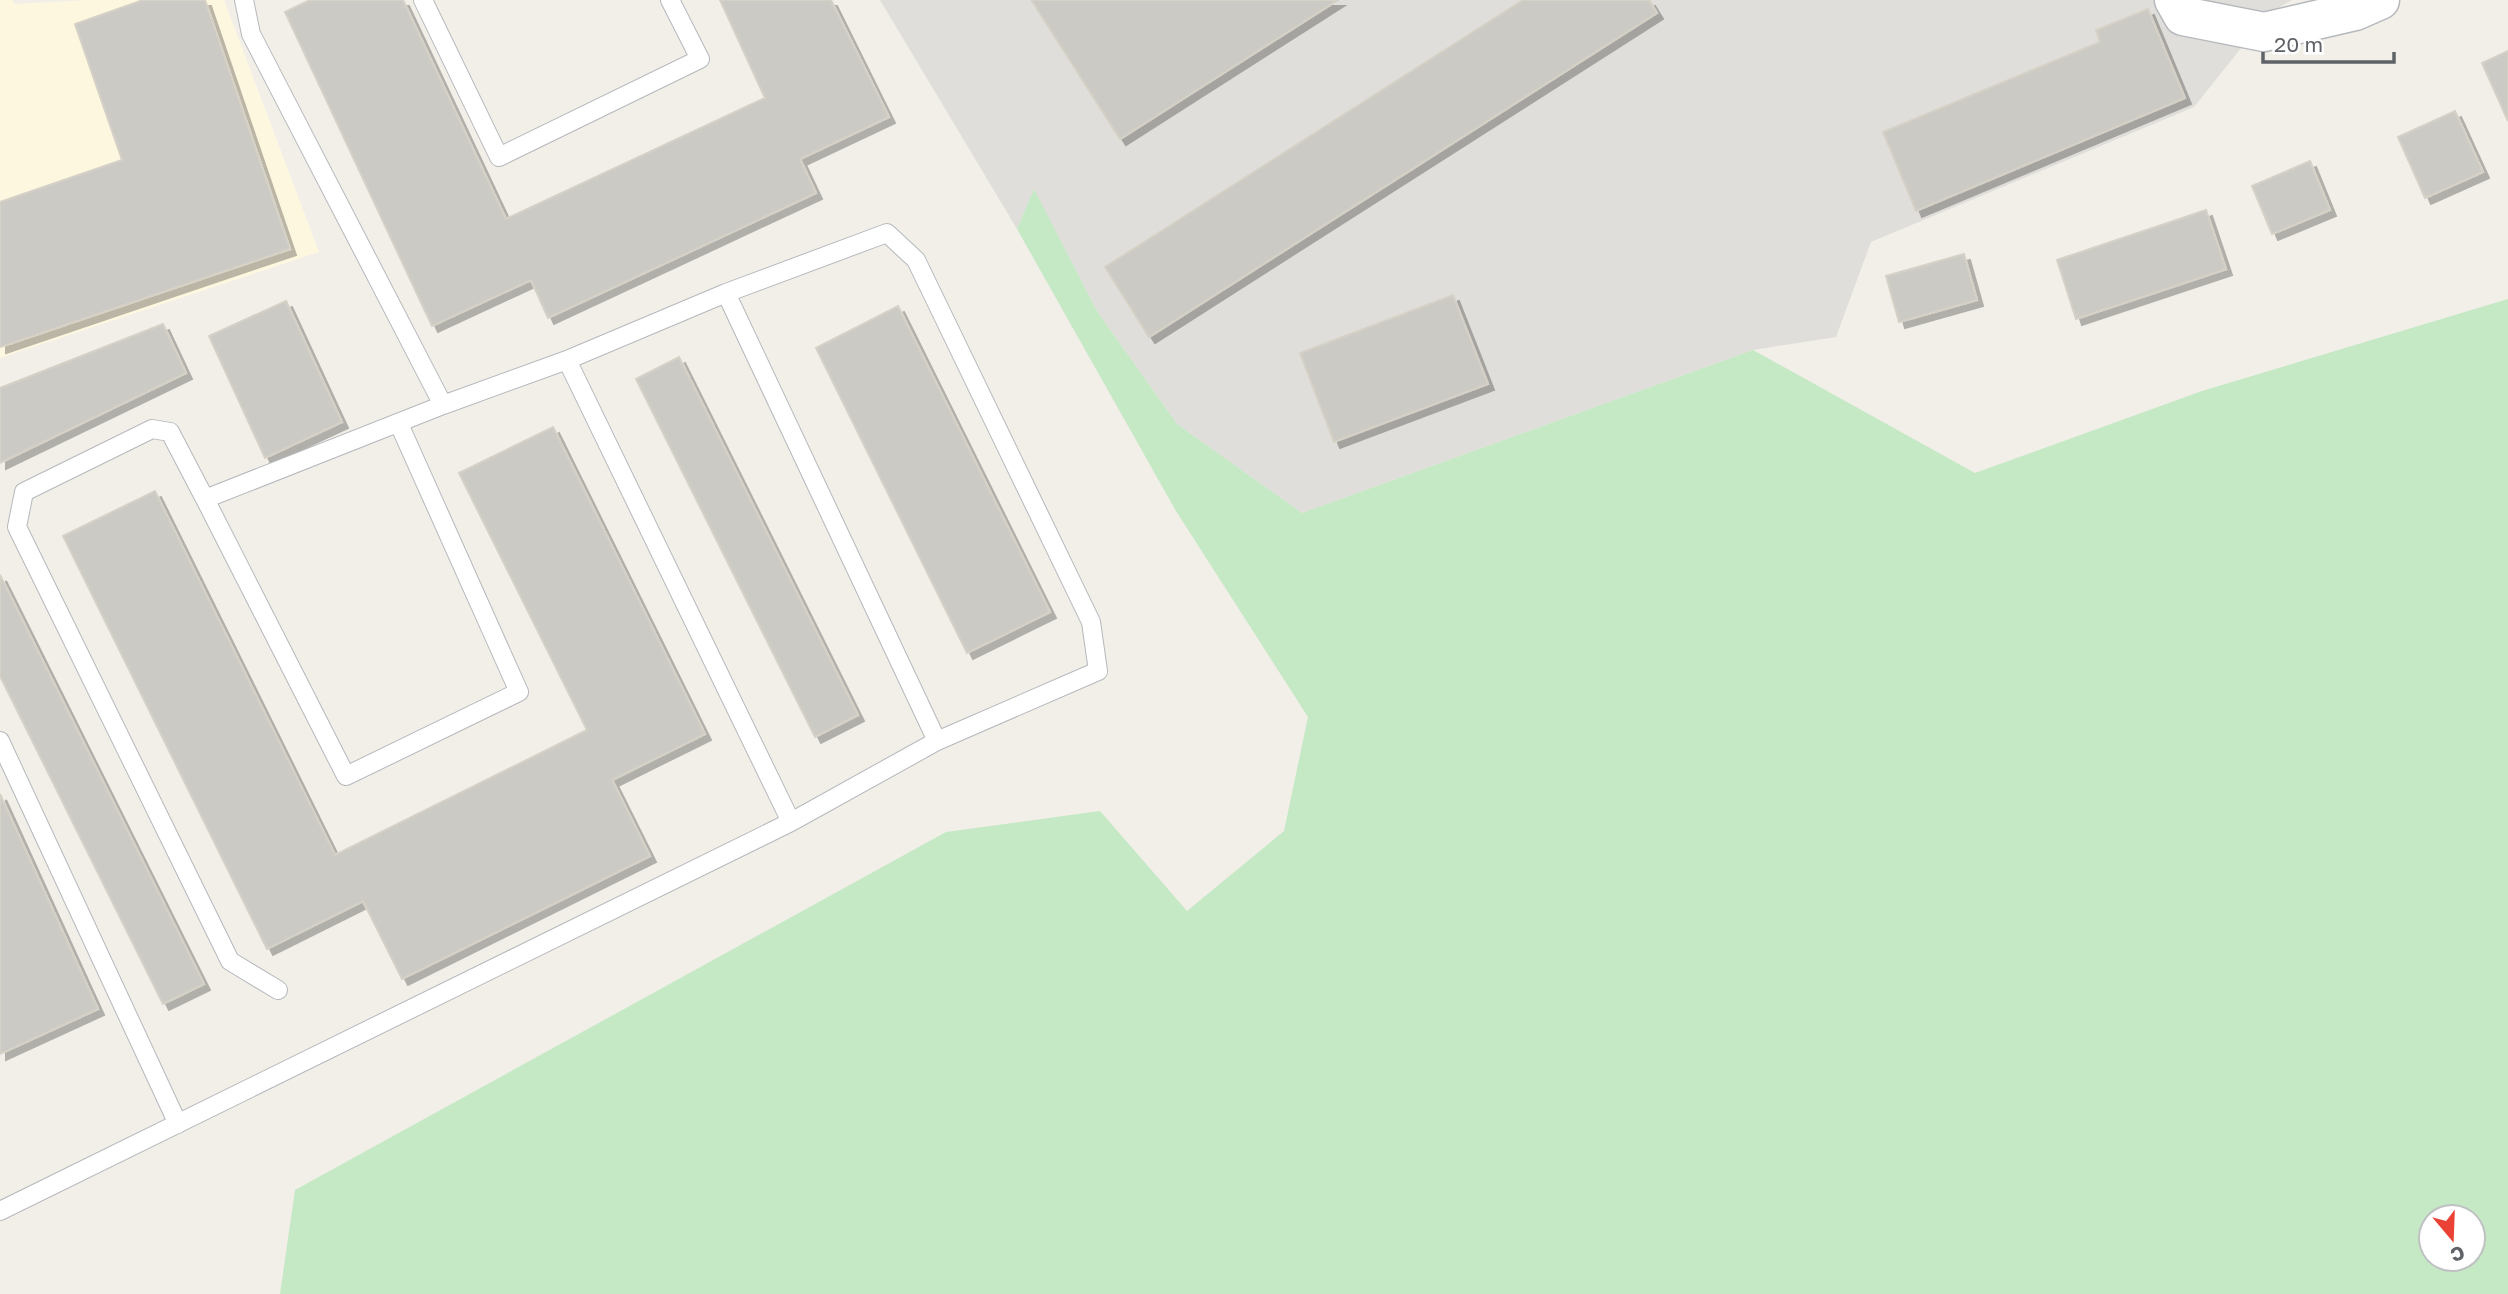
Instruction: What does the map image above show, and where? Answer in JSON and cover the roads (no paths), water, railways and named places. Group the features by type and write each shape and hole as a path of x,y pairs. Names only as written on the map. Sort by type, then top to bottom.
{"street":[{"path":"2174,0 2183,16 2264,32 2354,11 2379,0"}],"lane":[{"path":"244,0 251,34 443,405"},
{"path":"423,0 499,157 700,59 670,0"},
{"path":"0,1211 791,822 937,741 1098,671 1091,622 916,260 887,233 726,293 567,360 443,405 399,425 205,499"},
{"path":"726,293 937,741"},
{"path":"567,360 791,822"},
{"path":"278,990 230,961 16,527 24,492 152,429 170,432 346,776 519,692 399,425"},
{"path":"0,741 178,1124"}]}
